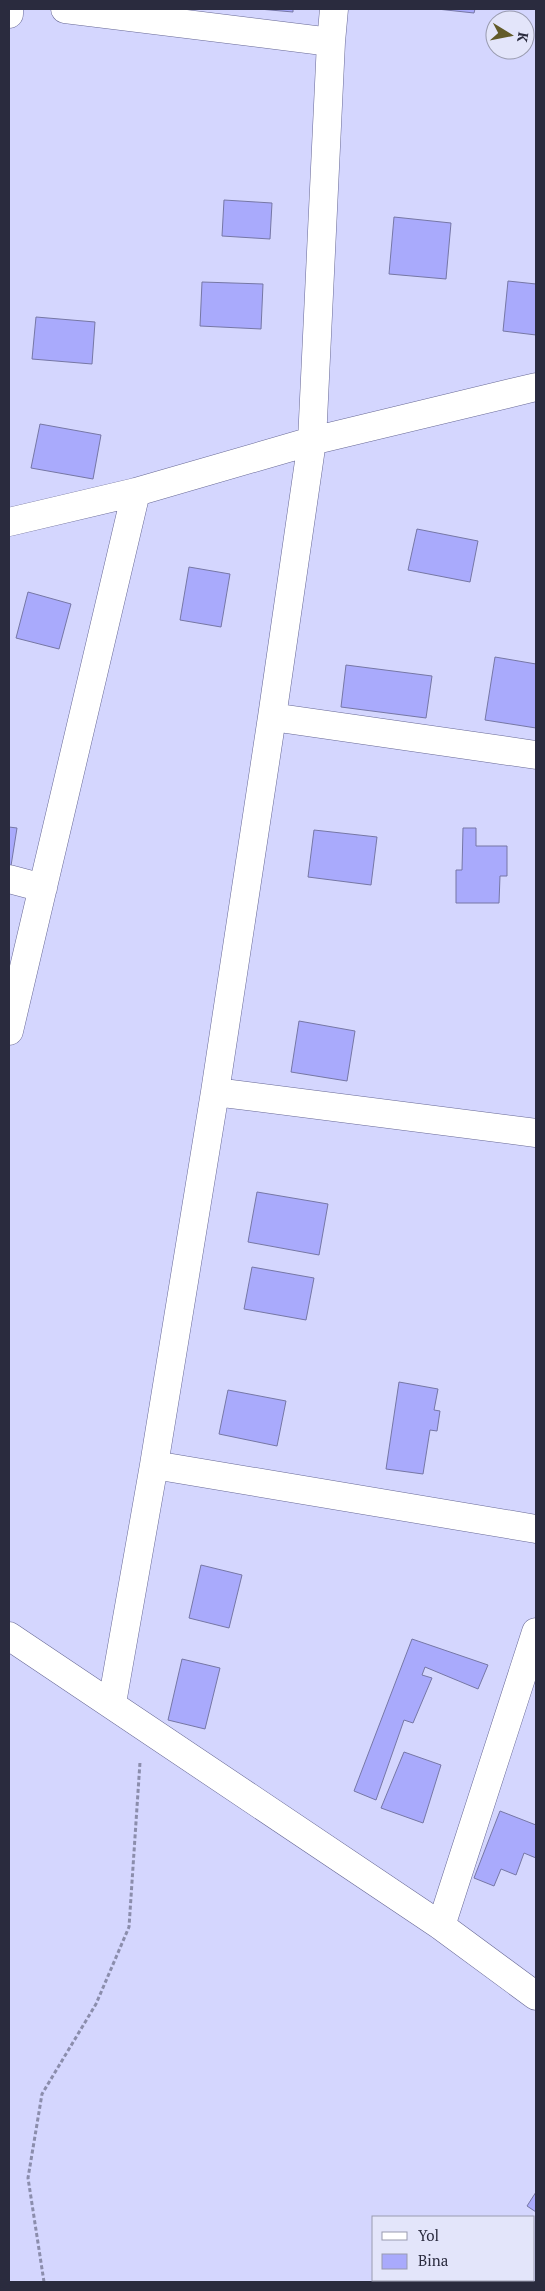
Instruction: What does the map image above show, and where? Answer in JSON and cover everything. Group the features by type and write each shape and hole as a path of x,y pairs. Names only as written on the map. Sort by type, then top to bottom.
{"street":[{"path":"9,9 9,14"},
{"path":"65,9 331,42"},
{"path":"112,1703 154,1465 215,1092 312,441 334,9"},
{"path":"9,522 136,492 312,441 536,387"},
{"path":"9,1031 136,492"},
{"path":"272,717 536,755"},
{"path":"9,879 43,888"},
{"path":"215,1092 536,1133"},
{"path":"154,1465 536,1528"},
{"path":"441,1926 536,1632"},
{"path":"9,1636 112,1703 441,1926 536,1996"}],"path":[{"path":"44,2282 28,2178 42,2094 96,2004 129,1927 142,1724"}],"building":[{"path":"259,9 293,9 293,12"},
{"path":"437,9 475,9 474,13"},
{"path":"224,200 272,203 270,239 222,236"},
{"path":"394,217 451,223 446,279 389,274"},
{"path":"508,281 536,284 536,335 503,331"},
{"path":"202,282 263,284 261,329 200,326"},
{"path":"36,317 95,322 92,364 32,359"},
{"path":"40,424 101,435 93,479 31,468"},
{"path":"417,529 478,541 470,582 408,570"},
{"path":"189,567 230,574 221,627 180,620"},
{"path":"28,592 71,604 59,649 16,638"},
{"path":"495,657 536,664 536,728 485,720"},
{"path":"346,665 432,676 426,718 341,707"},
{"path":"9,827 17,828 10,872 9,872"},
{"path":"463,828 476,828 476,846 507,846 507,876 500,876 499,903 456,903 456,870 462,870"},
{"path":"314,830 377,837 371,885 308,877"},
{"path":"299,1021 355,1031 347,1081 291,1072"},
{"path":"257,1192 328,1204 319,1255 248,1242"},
{"path":"252,1267 314,1278 306,1320 244,1309"},
{"path":"399,1382 438,1389 434,1410 440,1411 437,1431 430,1430 423,1474 386,1469"},
{"path":"228,1390 286,1401 277,1446 219,1434"},
{"path":"201,1565 242,1575 229,1628 189,1618"},
{"path":"412,1639 488,1665 478,1689 425,1667 422,1675 432,1678 413,1723 404,1720 376,1800 354,1791"},
{"path":"182,1659 220,1668 205,1729 168,1720"},
{"path":"404,1752 441,1765 423,1823 381,1808"},
{"path":"500,1811 536,1825 536,1858 524,1853 516,1875 501,1869 494,1886 474,1878"},
{"path":"536,2192 536,2212 527,2206"}]}
